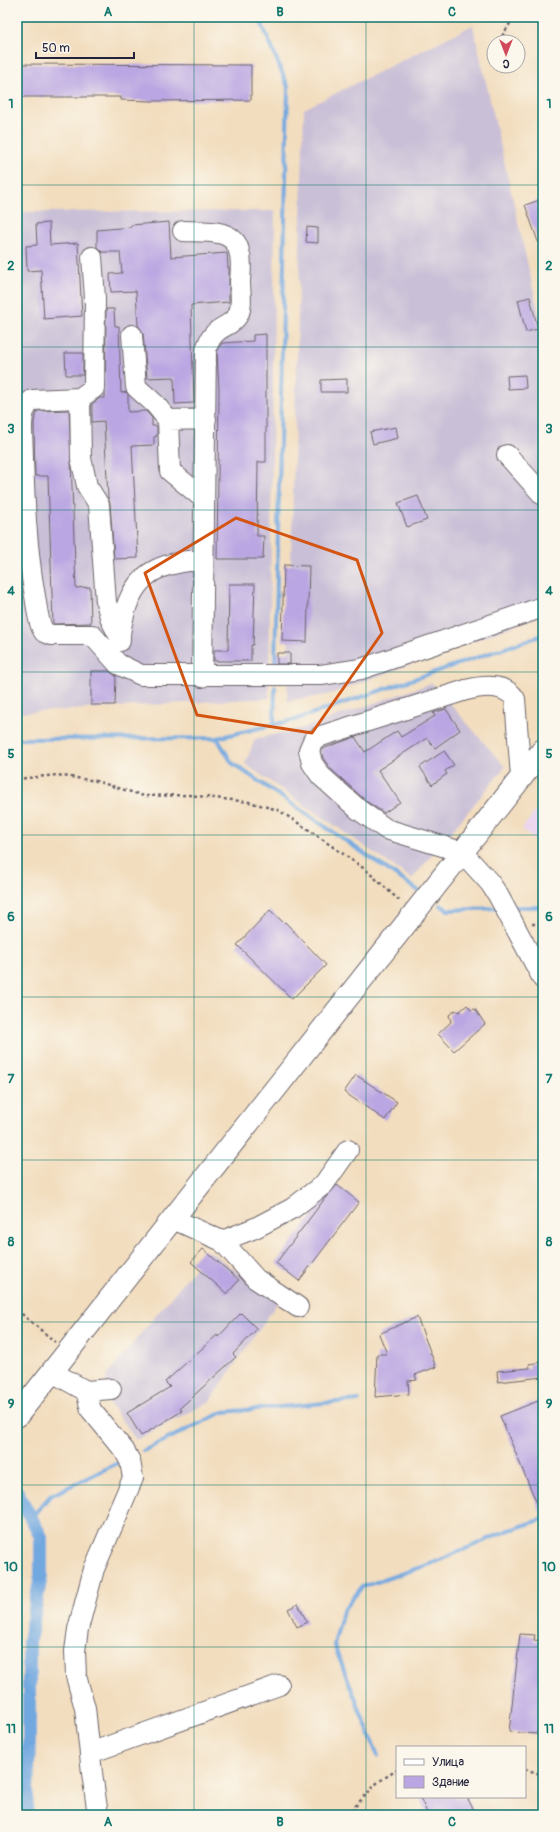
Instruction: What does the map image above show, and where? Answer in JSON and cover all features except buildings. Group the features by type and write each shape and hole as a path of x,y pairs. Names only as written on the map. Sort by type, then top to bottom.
{"highway":[{"path":"17,1416 543,750"}],"street":[{"path":"183,232 222,233 232,240 239,249 241,260 240,311 235,319 219,329 212,336 206,350 202,676"},
{"path":"92,257 95,298 95,384 91,392 80,398 36,399 27,405 23,414 22,429 27,533 32,576 44,632 51,635 92,635 118,664 141,675 321,675 361,669 543,607"},
{"path":"132,335 136,387 155,404 168,420 170,471 204,499"},
{"path":"80,398 81,458 88,486 99,505 106,602 111,620 120,637 125,654 141,675"},
{"path":"168,420 206,419"},
{"path":"508,455 543,495"},
{"path":"120,637 127,605 136,585 141,580 161,566 174,562 204,559"},
{"path":"521,777 516,704 512,694 487,686 466,690 328,734 313,741 309,750 310,758 321,776 359,810 386,829 462,852 490,883 498,895 543,978"},
{"path":"222,1241 255,1228 293,1208 324,1184 348,1150"},
{"path":"173,1219 222,1241 256,1278 298,1307"},
{"path":"52,1372 86,1391 111,1389"},
{"path":"86,1391 91,1410 124,1450 130,1461 133,1478 94,1570 78,1629 75,1651 76,1676 85,1708 98,1815"},
{"path":"90,1753 279,1685"}],"path":[{"path":"504,34 514,17"},
{"path":"17,779 36,776 64,775 96,781 144,796 189,795 249,802 278,810 366,870 413,913"},
{"path":"17,1310 68,1352"},
{"path":"526,1769 543,1775"},
{"path":"347,1815 378,1782 396,1771"}],"highlighted area":[{"path":"236,518 357,560 382,633 312,733 197,715 145,573"}],"shaded area":[{"path":"473,25 543,332 543,615 327,695 287,701 304,109"},
{"path":"275,211 269,698 17,713 17,212"},
{"path":"432,683 505,767 412,879 245,764 255,739 303,728"},
{"path":"543,801 543,847 522,829"},
{"path":"209,1251 278,1302 209,1402 136,1440 104,1396 107,1375"}],"waterway":[{"path":"259,17 288,87 275,665"},
{"path":"17,739 217,738 294,720 543,635"},
{"path":"274,725 275,687"},
{"path":"217,738 232,763 419,891"},
{"path":"440,905 448,910 498,908"},
{"path":"514,907 543,907"},
{"path":"143,1451 223,1412 359,1400"},
{"path":"31,1518 50,1496 124,1460"},
{"path":"17,1492 41,1537 41,1575 29,1642 29,1742 26,1815"},
{"path":"378,1756 334,1645 343,1610 362,1587 433,1563 507,1531 543,1519"}]}
